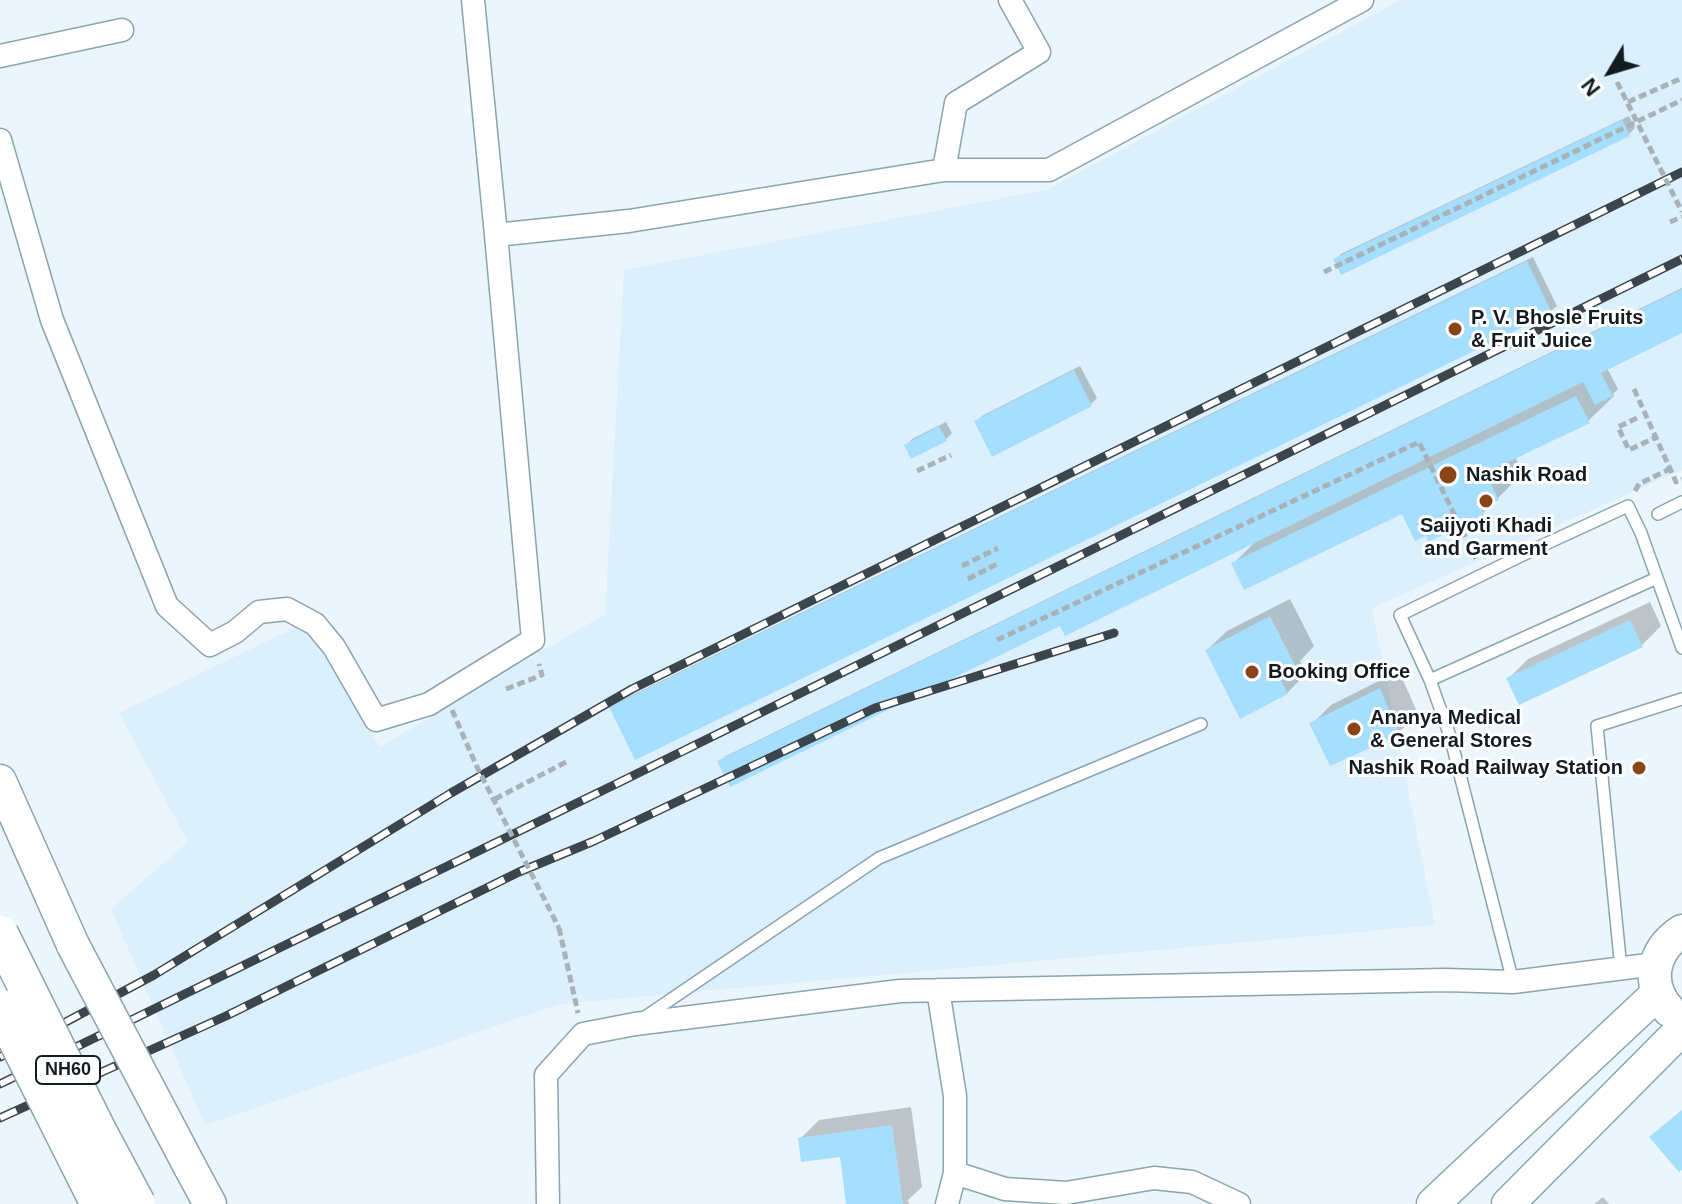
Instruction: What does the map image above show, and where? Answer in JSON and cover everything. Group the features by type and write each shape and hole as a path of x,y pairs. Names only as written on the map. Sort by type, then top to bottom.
{"highway":[{"name":"NH60","path":"0,934 137,1204"},
{"name":"NH60","path":"0,1007 99,1204"}],"main road":[{"path":"0,781 73,945 210,1204"},
{"path":"1682,931 1661,950 1657,979 1666,1006 1682,1020"},
{"path":"1433,1204 1657,979"},
{"path":"1508,1204 1682,1029"}],"street":[{"path":"0,140 52,320 167,606 210,645 235,632 259,612 287,609 315,624 334,647 376,720 429,704 533,640 473,0"},
{"path":"944,170 956,103 1039,52 1010,0"},
{"path":"496,235 629,221 944,170 1049,170 1362,0"},
{"path":"0,56 122,30"},
{"path":"548,1204 546,1075 583,1034 635,1024 900,991 1445,980 1513,982 1621,969 1657,979"},
{"path":"938,990 955,1096 955,1173 947,1204"},
{"path":"955,1173 1005,1189 1066,1193 1154,1178 1192,1182 1239,1204"}],"lane":[{"path":"1658,514 1682,502"},
{"path":"1513,982 1450,736 1430,680 1400,615 1628,506 1641,533 1682,648"},
{"path":"1430,680 1657,578"},
{"path":"1621,969 1597,726 1682,699"},
{"path":"635,1024 879,858 1201,724"}],"path":[{"path":"1628,102 1682,78"},
{"path":"1617,82 1682,214 1670,222"},
{"path":"1324,272 1682,100"},
{"path":"1634,389 1676,482 1682,479"},
{"path":"1637,418 1618,427 1629,450 1656,437"},
{"path":"997,640 1419,442 1484,574"},
{"path":"917,471 951,455"},
{"path":"1639,484 1670,469"},
{"path":"962,566 998,548"},
{"path":"968,579 999,563"},
{"path":"452,710 477,767 559,928 583,1034"},
{"path":"495,799 568,761"}],"shaded area":[{"path":"1401,0 1682,0 1682,470 1372,608 1435,925 560,1004 205,1125 111,909 188,842 119,713 304,623 380,747 605,614 624,270 1046,190"}],"building":[{"path":"1622,120 1630,136 1341,275 1333,259"},
{"path":"1527,261 1552,313 635,760 609,707"},
{"path":"1682,289 1682,333 1601,373 1613,396 1595,405 1583,382 1065,636 1060,626 730,787 717,761"},
{"path":"1074,370 1092,406 992,457 974,421"},
{"path":"1576,396 1590,423 1485,473 1499,500 1481,509 1484,515 1428,542 1426,536 1415,541 1402,514 1244,590 1231,563"},
{"path":"939,426 947,441 911,459 904,445"},
{"name":"Booking Office","path":"1270,616 1296,667 1279,676 1288,694 1240,719 1205,650"},
{"path":"1630,620 1643,647 1519,705 1506,678"},
{"name":"Ananya Medical & General Stores","path":"1380,688 1399,735 1330,766 1309,723"},
{"path":"1682,1110 1682,1170 1679,1172 1649,1137"},
{"path":"892,1125 903,1204 846,1204 840,1157 801,1162 798,1138"}],"railway":[{"path":"0,1057 154,975 451,793 632,689 1682,172"},
{"path":"0,1084 1682,259"},
{"path":"0,1118 226,1016 519,872 594,841 875,708 1114,633"}],"place":[{"name":"P. V. Bhosle Fruits & Fruit Juice","path":"1455,329"},
{"name":"Nashik Road","path":"1448,475"},
{"name":"Saijyoti Khadi and Garment","path":"1486,501"},
{"name":"Booking Office","path":"1252,672"},
{"name":"Ananya Medical & General Stores","path":"1354,729"},
{"name":"Nashik Road Railway Station","path":"1639,768"}]}
